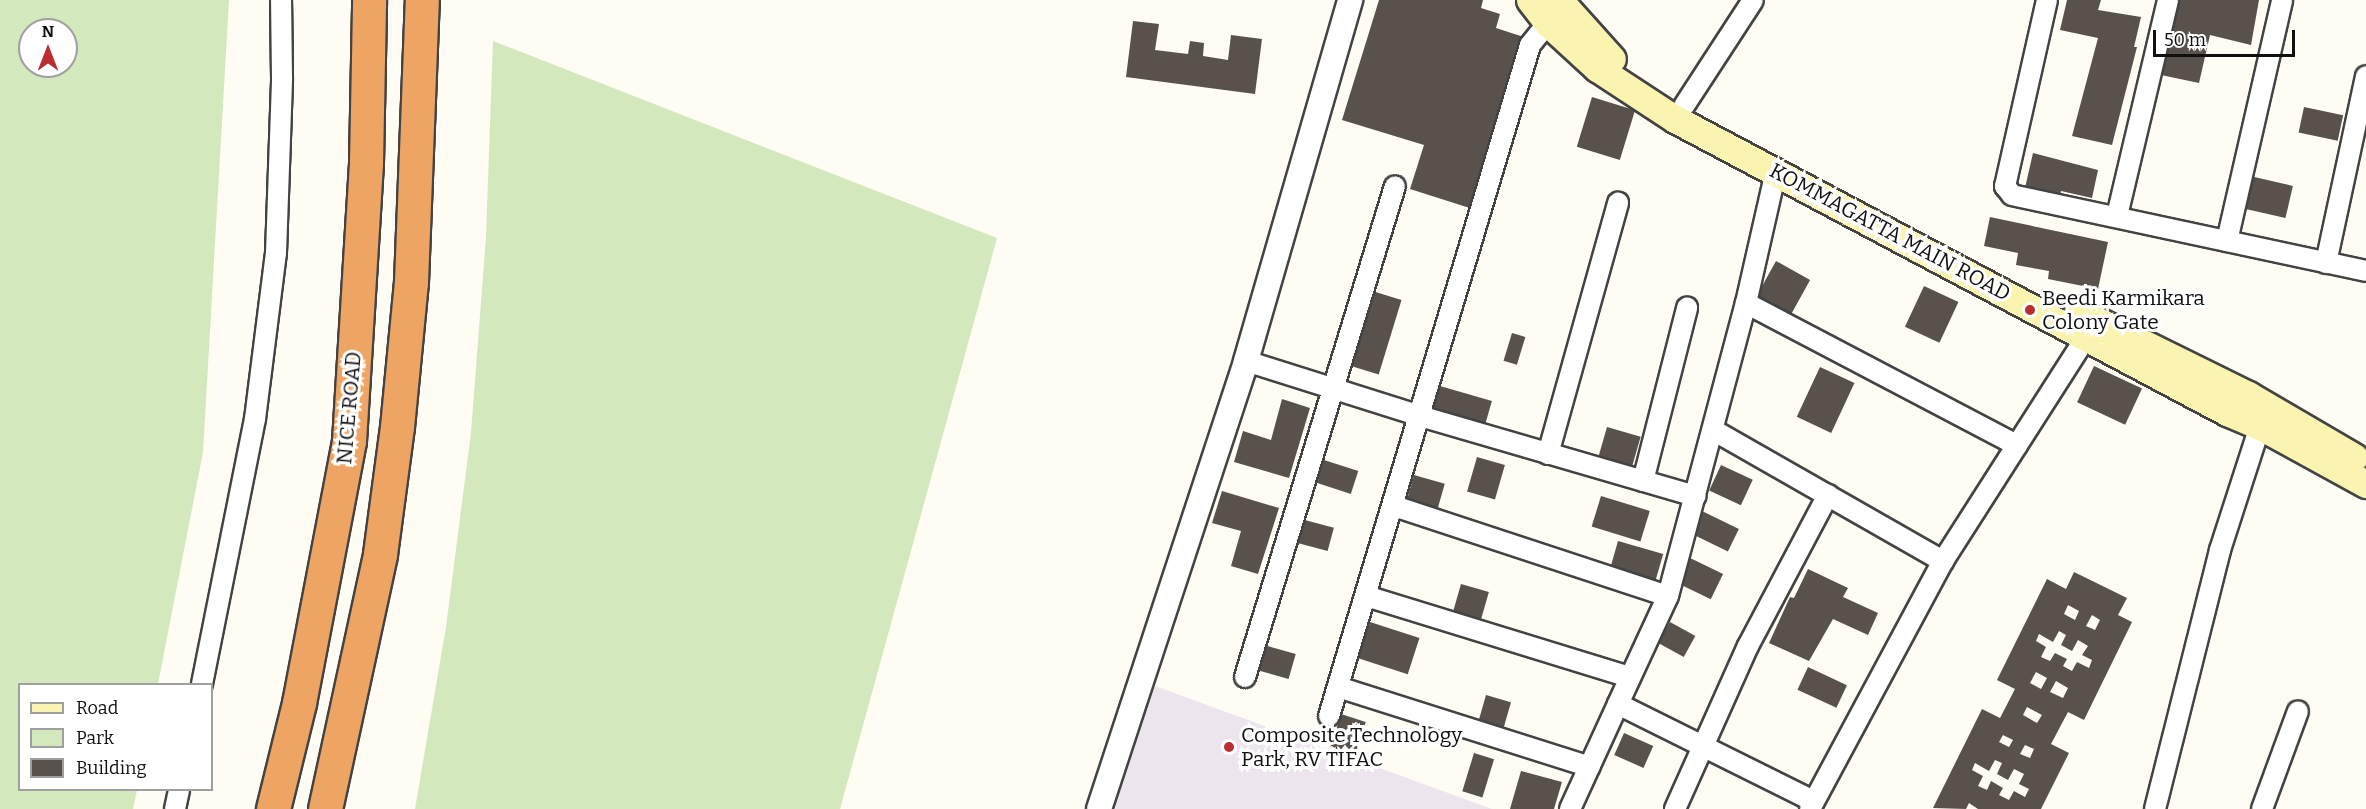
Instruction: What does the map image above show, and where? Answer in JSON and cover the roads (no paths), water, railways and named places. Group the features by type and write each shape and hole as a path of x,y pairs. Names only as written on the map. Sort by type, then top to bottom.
{"highway":[{"name":"NICE ROAD","path":"273,809 299,703 349,441 366,164 369,0"},
{"path":"325,809 380,554 398,427 411,282 422,0"}],"main road":[{"name":"KOMMAGATTA MAIN ROAD","path":"1530,0 1553,11 1606,55 1684,106 2092,328 2227,412 2260,426 2366,484"},
{"name":"KOMMAGATTA MAIN ROAD","path":"1553,11 1597,68 1675,119 2092,328 2248,395 2366,464"}],"street":[{"path":"202,683 255,419 276,253 282,78 281,0"},
{"path":"1099,809 1246,361 1350,0"},
{"path":"1684,106 1753,0"},
{"path":"2047,0 2005,186 2012,195 2366,272"},
{"path":"2117,216 2168,0"},
{"path":"2227,240 2282,0"},
{"path":"1329,716 1394,506 1530,45 1553,11"},
{"path":"2326,263 2366,76"},
{"path":"1570,809 1668,596 1746,303 1776,171"},
{"path":"1245,676 1395,186"},
{"path":"1548,454 1618,203"},
{"path":"1746,303 2017,445"},
{"path":"1643,481 1687,308"},
{"path":"1618,704 1811,805 1943,561 2092,328"},
{"path":"1246,361 1420,417 1696,496"},
{"path":"2155,809 2220,550 2260,426"},
{"path":"1713,430 1943,561"},
{"path":"1674,809 1748,646 1828,495"},
{"path":"1394,506 1668,596"},
{"path":"1366,596 1630,677"},
{"path":"1338,687 1590,768"},
{"path":"2262,809 2298,711"},
{"path":"175,809 179,791"}],"place":[{"name":"Beedi Karmikara Colony Gate","path":"2030,310"},
{"name":"Composite Technology Park, RV TIFAC","path":"1229,747"}]}
